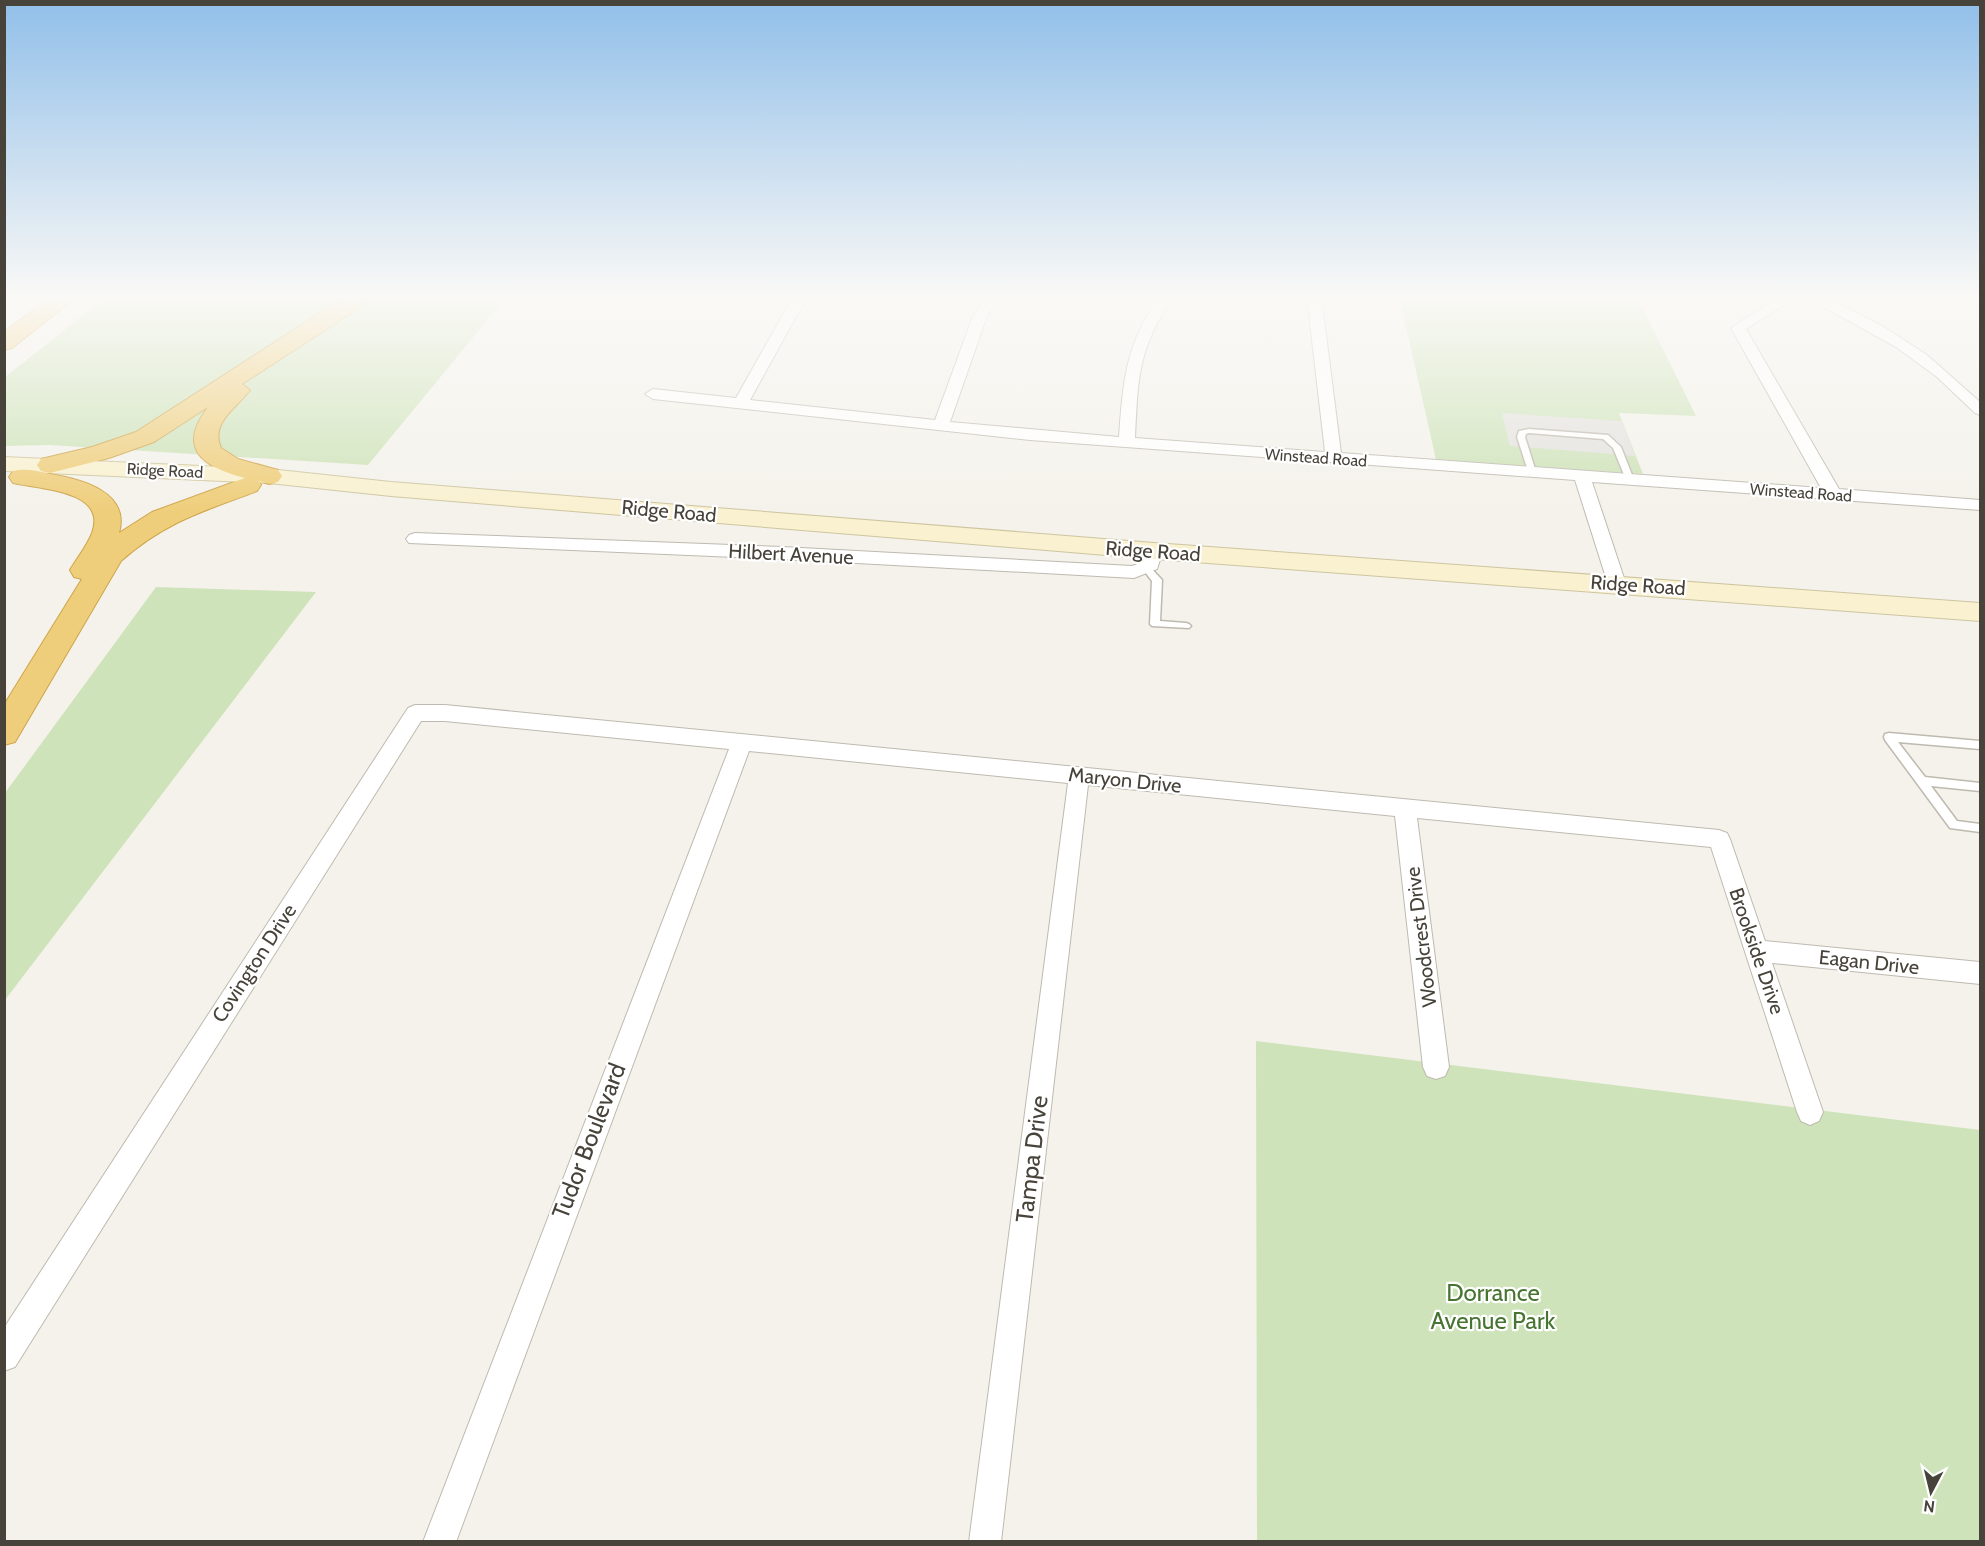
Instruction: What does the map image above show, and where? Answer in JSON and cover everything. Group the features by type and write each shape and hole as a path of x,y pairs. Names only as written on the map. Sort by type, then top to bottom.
{"highway":[{"path":"50,465 100,453 145,437 252,367"},
{"path":"259,480 219,461 208,449 205,436 210,420 221,405 241,387 271,367"},
{"path":"4,705 102,540 108,519 100,501 81,488 10,473"},
{"path":"4,733 111,555 135,534 162,518 259,480"}],"street":[{"path":"741,404 761,367"},
{"path":"941,425 962,367"},
{"path":"1127,443 1133,367"},
{"path":"1323,367 1334,458"},
{"path":"1760,367 1833,494"},
{"path":"1933,367 1980,410"},
{"name":"Winstead Road","path":"653,394 1127,443 1980,505"},
{"name":"Ridge Road","path":"10,473 50,465 259,480"},
{"name":"Ridge Road","path":"10,473 326,483 1150,559 1617,584 1980,612"},
{"path":"1582,476 1617,584"},
{"name":"Hilbert Avenue","path":"415,539 783,553 1134,572 1150,559"},
{"name":"Covington Drive","path":"4,1356 415,713 583,727"},
{"name":"Maryon Drive","path":"583,727 1668,834"},
{"name":"Tudor Boulevard","path":"439,1542 742,742"},
{"name":"Tampa Drive","path":"985,1542 1079,776"},
{"name":"Woodcrest Drive","path":"1405,808 1436,1067"},
{"name":"Brookside Drive","path":"1668,834 1719,839 1810,1112"},
{"name":"Eagan Drive","path":"1758,951 1980,974"}],"lane":[{"path":"1532,472 1521,437 1522,433 1529,431 1605,437 1617,447 1630,480"},
{"path":"1150,559 1157,580 1155,624 1186,626"},
{"path":"1980,745 1889,737 1954,825 1980,828"},
{"path":"1921,781 1980,787"}],"green space":[{"path":"17,367 449,367 368,465 49,445 5,446 5,377"},
{"path":"1415,367 1672,367 1696,416 1619,413 1643,474 1436,460"},
{"path":"156,587 316,592 5,1000 5,793"},
{"name":"Dorrance Avenue Park","path":"1256,1041 1980,1130 1980,1541 1257,1541"}],"shaded area":[{"path":"1502,413 1622,421 1635,456 1510,446"}]}
